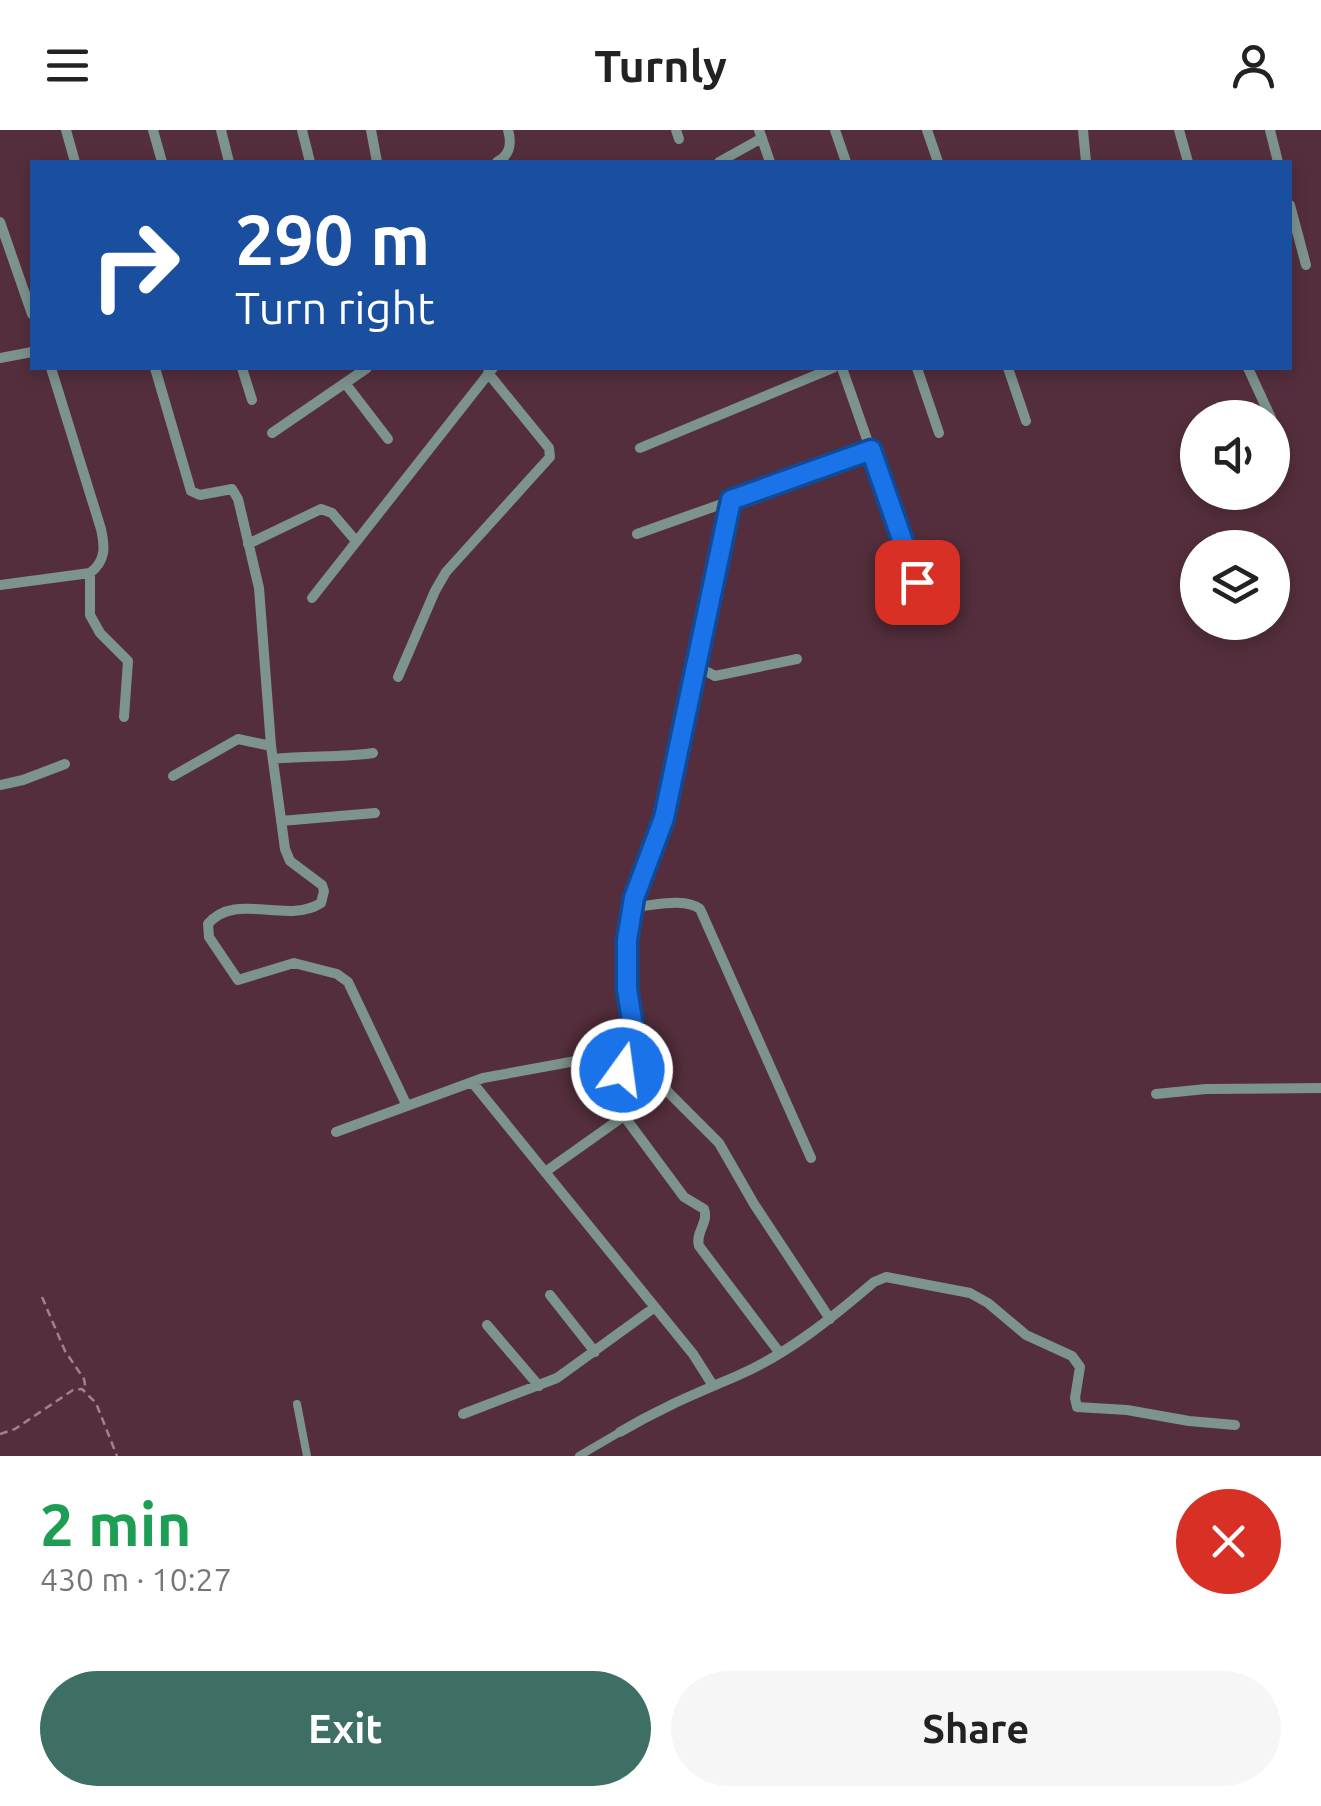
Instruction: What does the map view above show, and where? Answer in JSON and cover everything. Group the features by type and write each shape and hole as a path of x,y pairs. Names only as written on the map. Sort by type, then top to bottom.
{"street":[{"path":"66,130 74,160"},
{"path":"154,130 162,160"},
{"path":"221,130 229,160"},
{"path":"302,130 310,160"},
{"path":"371,130 377,160"},
{"path":"500,160 508,154 508,130"},
{"path":"835,130 845,160"},
{"path":"927,130 937,160"},
{"path":"1083,130 1086,160"},
{"path":"1178,130 1187,160"},
{"path":"1270,130 1278,160"},
{"path":"722,160 760,134 769,160"},
{"path":"1292,214 1306,266"},
{"path":"0,222 30,308"},
{"path":"0,358 30,352"},
{"path":"0,585 90,573 102,560 104,541 52,370"},
{"path":"156,370 190,491 200,495 232,489 238,500 259,588 272,753 287,856 322,885 324,896 321,903 304,910 222,912 208,924 209,937 238,980 294,963 337,974 348,982 407,1106"},
{"path":"243,370 252,400"},
{"path":"272,433 364,370"},
{"path":"312,598 490,370 549,448 550,457 446,572 398,677"},
{"path":"640,448 827,370"},
{"path":"843,370 917,582"},
{"path":"918,370 939,433"},
{"path":"1009,370 1026,421"},
{"path":"1249,370 1263,400"},
{"path":"345,383 388,439"},
{"path":"637,534 871,450"},
{"path":"731,500 664,818 632,907 627,989 634,1032 660,1081 719,1142 754,1204 830,1319"},
{"path":"248,544 322,510 332,513 356,542"},
{"path":"90,573 90,615 100,632 128,661 124,717"},
{"path":"696,666 714,676 797,659"},
{"path":"173,776 238,739 272,753 336,758 373,752"},
{"path":"0,785 65,764"},
{"path":"281,820 375,813"},
{"path":"632,907 682,902 700,909 811,1158"},
{"path":"336,1132 472,1082 592,1058 634,1032"},
{"path":"622,1042 624,1116 686,1200 704,1209 706,1218 697,1239 699,1246 780,1352"},
{"path":"472,1082 655,1307 712,1384"},
{"path":"1156,1094 1206,1088 1321,1088"},
{"path":"545,1172 624,1116"},
{"path":"620,1432 656,1410 780,1352 830,1319 874,1282 898,1276 970,1294 988,1303 1026,1335 1078,1362 1077,1407 1235,1424"},
{"path":"550,1295 595,1352"},
{"path":"462,1414 540,1386 595,1352 655,1307"},
{"path":"487,1325 540,1386"}],"lane":[{"path":"297,1404 307,1456"},
{"path":"579,1456 620,1432"}],"path":[{"path":"42,1297 65,1351 96,1403 117,1456"},
{"path":"0,1434 73,1390 86,1392"}],"route":[{"path":"622,1070 622,1042 634,1032 627,989 627,940 634,898 664,818 731,500 871,450 917,582"}]}
